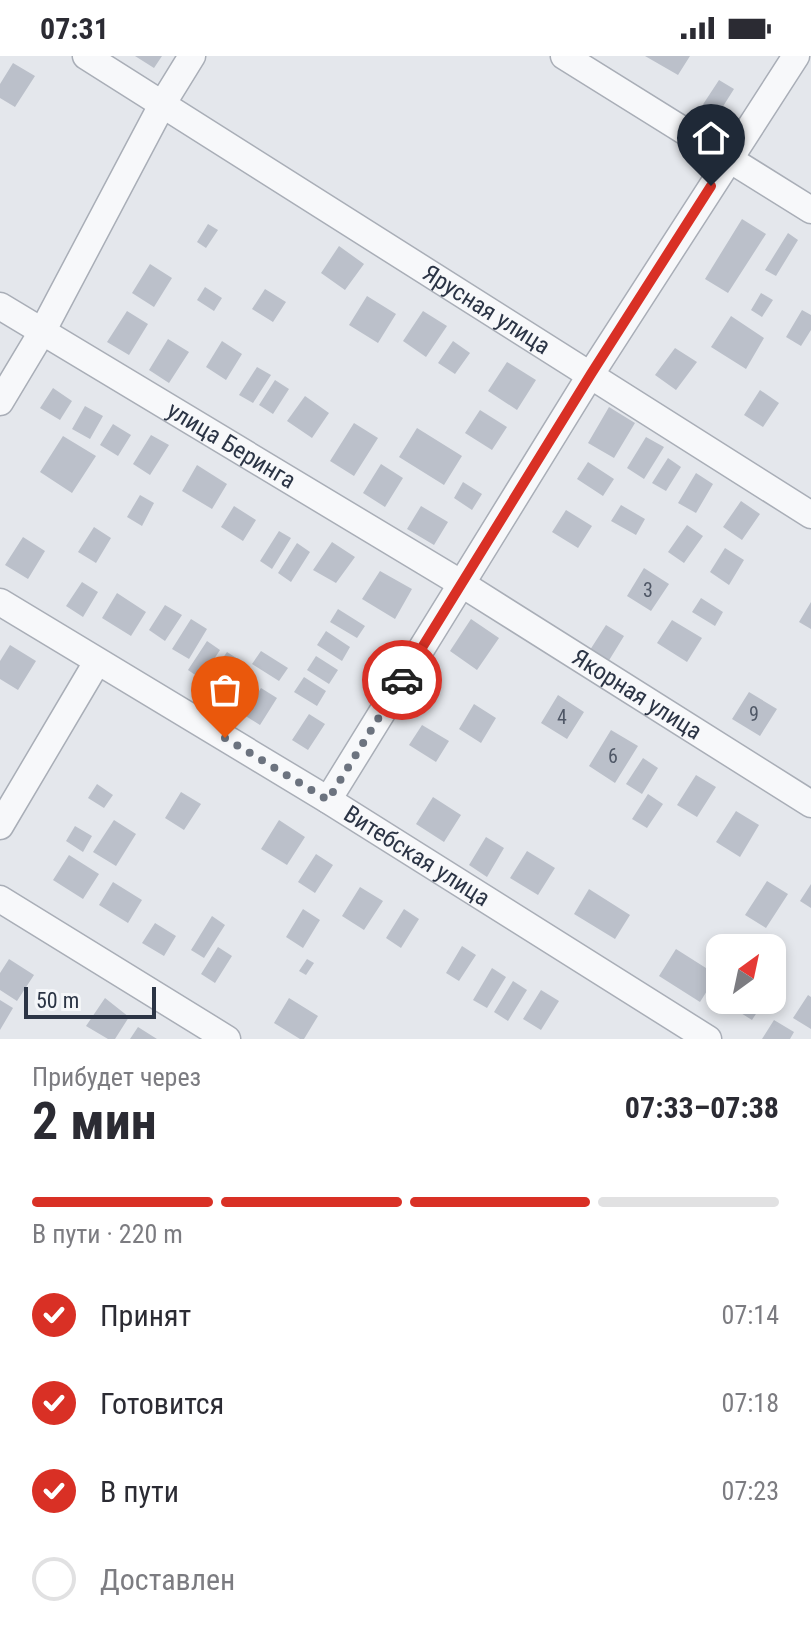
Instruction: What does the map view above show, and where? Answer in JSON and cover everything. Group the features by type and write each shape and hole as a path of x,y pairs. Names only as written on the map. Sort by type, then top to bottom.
{"street":[{"name":"Ярусная улица","path":"86,56 811,515"},
{"path":"0,402 42,332 163,103 192,56"},
{"path":"564,56 811,210"},
{"path":"328,800 591,374 796,56"},
{"name":"улица Беринга","path":"0,306 462,584"},
{"name":"Якорная улица","path":"462,584 811,804"},
{"name":"Витебская улица","path":"0,602 328,800 708,1039"},
{"path":"0,826 97,662"},
{"path":"0,899 227,1039"}],"building":[{"path":"135,56 162,56 154,68"},
{"path":"645,56 690,56 678,75"},
{"path":"13,63 35,76 15,107 0,98 0,84"},
{"path":"719,80 734,89 715,119 700,109"},
{"path":"742,219 766,234 728,293 705,279"},
{"path":"208,224 218,230 206,248 197,242"},
{"path":"788,233 798,240 776,276 765,270"},
{"path":"339,246 364,264 345,290 321,273"},
{"path":"150,264 172,278 154,307 132,293"},
{"path":"205,287 222,298 214,311 197,300"},
{"path":"265,289 286,302 273,322 252,309"},
{"path":"761,293 773,300 762,317 751,310"},
{"path":"367,296 396,314 378,343 349,325"},
{"path":"802,310 811,315 811,330 801,346 786,337"},
{"path":"127,311 148,324 129,355 107,342"},
{"path":"423,311 447,326 426,357 403,341"},
{"path":"731,316 764,338 746,369 711,347"},
{"path":"168,339 189,352 169,383 149,370"},
{"path":"222,341 242,354 226,380 206,367"},
{"path":"453,341 470,353 455,374 438,363"},
{"path":"675,348 697,362 676,390 655,375"},
{"path":"507,362 536,380 517,410 488,391"},
{"path":"257,367 271,375 253,403 239,395"},
{"path":"275,380 289,389 273,414 259,405"},
{"path":"53,388 72,401 60,420 40,408"},
{"path":"760,390 779,403 763,427 744,415"},
{"path":"305,396 329,413 312,438 287,421"},
{"path":"85,406 103,416 90,439 72,429"},
{"path":"609,407 635,423 614,458 588,443"},
{"path":"480,410 507,427 492,450 465,433"},
{"path":"354,423 378,438 354,476 330,461"},
{"path":"113,424 131,435 118,456 100,445"},
{"path":"417,428 462,456 444,485 399,457"},
{"path":"151,435 169,445 150,475 133,464"},
{"path":"63,436 96,456 72,493 40,472"},
{"path":"646,437 664,447 644,479 627,468"},
{"path":"668,458 681,467 666,491 652,483"},
{"path":"588,462 614,479 603,496 577,479"},
{"path":"381,464 403,478 385,507 363,493"},
{"path":"197,465 227,484 212,509 182,491"},
{"path":"696,473 713,484 696,513 678,503"},
{"path":"463,482 482,494 472,510 454,498"},
{"path":"140,495 154,503 142,526 127,517"},
{"path":"741,501 760,514 742,540 723,527"},
{"path":"621,505 645,519 636,535 611,521"},
{"path":"234,506 256,520 243,541 221,527"},
{"path":"421,506 448,522 434,545 407,529"},
{"path":"566,510 592,526 578,548 552,532"},
{"path":"687,525 703,536 684,563 668,552"},
{"path":"94,527 111,538 96,563 78,552"},
{"path":"279,531 291,538 272,569 260,561"},
{"path":"23,537 45,551 28,579 5,565"},
{"path":"332,542 355,557 336,583 313,570"},
{"path":"297,543 310,552 291,582 278,573"},
{"path":"725,548 744,560 729,585 710,572"},
{"path":"644,568 669,584 651,611 627,596"},
{"path":"380,571 412,589 395,619 362,599"},
{"path":"82,582 98,592 83,617 66,606"},
{"path":"117,593 146,612 131,636 102,618"},
{"path":"701,598 723,612 715,626 692,612"},
{"path":"811,602 811,629 799,622"},
{"path":"165,605 182,615 165,641 149,630"},
{"path":"338,609 365,626 357,638 330,622"},
{"path":"191,619 207,629 189,659 172,649"},
{"path":"471,619 499,638 477,670 450,651"},
{"path":"672,620 702,638 687,662 657,643"},
{"path":"606,625 624,636 608,662 590,650"},
{"path":"326,631 350,647 342,661 317,645"},
{"path":"207,641 220,650 201,679 188,670"},
{"path":"10,645 36,661 18,690 0,679 0,661"},
{"path":"261,651 288,668 279,681 252,664"},
{"path":"227,652 241,661 221,690 207,681"},
{"path":"316,656 338,670 329,684 307,670"},
{"path":"304,677 326,691 317,706 294,692"},
{"path":"261,688 277,698 260,725 244,715"},
{"path":"749,692 777,709 760,736 732,719"},
{"path":"558,695 584,712 567,739 541,723"},
{"path":"474,704 496,718 481,743 459,729"},
{"path":"309,714 325,724 308,750 292,740"},
{"path":"422,725 449,741 436,762 409,745"},
{"path":"611,730 638,746 615,783 589,766"},
{"path":"643,758 658,768 642,794 626,784"},
{"path":"696,775 716,787 697,817 677,805"},
{"path":"97,784 113,795 104,808 88,798"},
{"path":"181,792 201,804 184,830 165,818"},
{"path":"648,794 663,804 647,828 632,819"},
{"path":"433,797 461,815 444,842 416,824"},
{"path":"736,811 759,825 740,857 716,842"},
{"path":"114,820 136,834 116,866 93,852"},
{"path":"279,820 305,837 287,865 261,849"},
{"path":"75,826 92,836 83,852 66,841"},
{"path":"486,837 504,848 487,877 469,865"},
{"path":"527,851 555,868 538,895 510,878"},
{"path":"316,854 333,865 315,893 298,882"},
{"path":"69,855 99,874 83,899 53,880"},
{"path":"767,881 788,894 766,928 745,915"},
{"path":"113,882 142,900 128,923 99,905"},
{"path":"811,884 811,908 800,901"},
{"path":"360,887 383,901 364,930 342,916"},
{"path":"589,889 630,915 615,939 574,914"},
{"path":"303,909 320,920 303,948 286,937"},
{"path":"404,909 419,919 401,948 386,938"},
{"path":"212,916 225,925 204,958 191,950"},
{"path":"155,923 176,936 164,956 142,943"},
{"path":"462,946 476,955 459,981 446,973"},
{"path":"218,947 232,956 215,983 201,974"},
{"path":"676,949 706,968 706,992 700,1002 659,976"},
{"path":"9,959 34,975 17,1001 0,990 0,973"},
{"path":"307,959 314,963 306,975 299,971"},
{"path":"492,968 506,977 487,1008 473,1000"},
{"path":"513,981 527,990 508,1021 494,1012"},
{"path":"541,990 559,1001 541,1030 523,1019"},
{"path":"808,995 811,997 811,1029 793,1018"},
{"path":"105,998 129,1017 115,1039 108,1039 86,1026"},
{"path":"289,998 318,1016 304,1039 274,1023"},
{"path":"0,1000 13,1008 0,1030"},
{"path":"742,1014 756,1014 752,1020"},
{"path":"774,1020 794,1032 790,1039 762,1039"},
{"path":"138,1027 157,1039 130,1039"}],"way so far":[{"path":"225,738 328,800 402,680"}],"route":[{"path":"402,680 711,186"}]}
